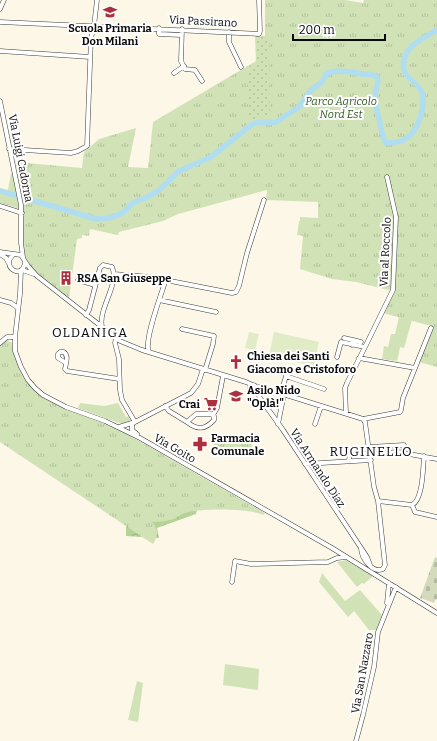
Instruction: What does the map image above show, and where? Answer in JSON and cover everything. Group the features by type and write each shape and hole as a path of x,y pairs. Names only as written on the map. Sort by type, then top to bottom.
{"street":[{"path":"0,9 4,0"},
{"path":"10,148 74,153 87,146 91,38 97,0"},
{"name":"Via Passirano","path":"0,22 260,33 259,0"},
{"path":"159,28 159,34 182,35"},
{"path":"182,29 180,61 185,69 195,70 202,81"},
{"path":"229,32 229,42 241,67"},
{"path":"0,51 90,57"},
{"path":"174,73 184,66"},
{"name":"Via Luigi Cadorna","path":"0,101 2,124 10,148 20,197 22,213 20,243 24,259"},
{"name":"Via al Roccolo","path":"346,413 345,388 392,292 394,282 393,263 396,217 387,177"},
{"path":"114,274 166,279 208,289 236,292 264,200"},
{"path":"0,206 22,213"},
{"name":"Via Luigi Cadorna","path":"14,254 20,243"},
{"path":"0,253 20,255 37,276 116,338 130,346 246,382 254,389 261,388 281,393 363,419 400,412 403,398 431,328"},
{"path":"0,253 6,258 9,267 13,270 20,284"},
{"path":"8,262 9,258 14,254"},
{"path":"21,270 24,266 24,259"},
{"path":"86,315 89,310 100,268 104,265 112,267 114,274 102,313 102,327"},
{"path":"13,270 21,270 37,276"},
{"name":"Via Goito","path":"21,270 15,350 21,367 35,388 43,395 63,405 119,427 140,438 353,560 437,613"},
{"path":"142,350 148,337 166,279"},
{"path":"78,280 95,285"},
{"path":"0,300 11,303 18,308"},
{"path":"11,303 19,300"},
{"path":"159,300 216,312"},
{"path":"93,320 99,318 102,313"},
{"path":"119,427 134,422 194,391 204,369 213,344 214,336 182,329"},
{"path":"0,343 7,337 15,337"},
{"path":"148,337 147,348 149,352"},
{"path":"116,338 115,343 119,359 119,379 122,400 134,422 132,425 132,430 140,438"},
{"path":"344,338 365,347"},
{"path":"335,341 361,342"},
{"path":"337,357 341,342"},
{"path":"359,358 415,368"},
{"path":"66,363 65,369 67,371 119,379"},
{"path":"165,406 169,411 195,428 204,427 214,421 213,415 223,376"},
{"path":"281,393 286,376 324,389"},
{"name":"Via Armando Diaz","path":"254,389 360,548 363,556 364,567"},
{"path":"278,424 283,399"},
{"path":"315,424 321,406"},
{"path":"187,422 196,414 213,415"},
{"path":"353,560 363,556 365,561 379,570 382,570 385,566 378,501 374,487 365,422 363,419"},
{"path":"349,461 350,451 404,445 403,453"},
{"path":"369,450 437,458"},
{"path":"412,505 415,503 420,493 424,456"},
{"path":"305,464 371,460"},
{"path":"378,501 412,505"},
{"path":"412,505 415,512 437,518"},
{"path":"330,561 334,554 332,548"},
{"path":"232,582 235,561 251,564 328,562 342,556 347,557"},
{"path":"364,567 370,565"},
{"name":"Via San Nazzaro","path":"387,608 389,583"},
{"name":"Via San Nazzaro","path":"356,741 364,715 374,668 378,632 396,587"},
{"path":"388,591 393,594"}],"green space":[{"name":"Parco Agricolo Nord Est","path":"265,0 345,0 363,3 364,0 437,0 437,367 419,362 431,326 383,313 392,291 356,282 332,279 300,269 303,236 297,235 300,217 318,218 318,202 266,200 267,190 178,214 163,221 119,232 118,235 90,229 89,236 82,235 82,238 77,239 69,298 48,283 29,264 23,248 24,210 0,203 0,188 8,190 11,173 18,174 15,162 82,168 84,152 99,139 136,128 128,167 148,168 153,122 256,61 256,35 265,36"},
{"path":"255,37 269,37 270,115 249,121 247,67 256,63"},
{"path":"399,317 412,320 404,348 400,347 397,362 382,359 384,346 388,347 391,334 395,334"},
{"path":"249,332 259,334 255,350 245,348"},
{"path":"274,332 319,342 314,366 269,356"},
{"path":"7,340 12,343 16,360 28,382 47,400 120,430 265,513 263,515 236,510 201,510 182,514 171,520 152,522 157,530 156,539 153,544 0,442 0,345"},
{"path":"80,403 104,406 118,403 126,417 129,416 131,420 122,424 78,408"},
{"path":"215,436 236,440 249,436 255,455 212,453"},
{"path":"197,510 196,514 157,528 159,538 126,536 126,518"},
{"path":"435,557 437,558 437,600 436,599 434,603 420,598"},
{"path":"346,560 373,576 364,584 362,583 357,587 337,562"},
{"path":"322,573 345,601 360,590 382,615 376,630 369,630 354,611 348,617 319,582"},
{"path":"225,664 259,669 258,690 223,685"},
{"path":"137,681 143,683 138,722 128,720"}],"waterway":[{"path":"0,191 96,219 118,215 124,212 130,205 158,191 179,171 211,157 251,125 255,123 276,122 299,107 310,91 322,82 327,73 338,71 373,75 377,77 378,81 375,95 376,106 383,137 386,143 402,140 407,138 415,130 423,105 420,88 407,76 403,67 404,60 409,50 413,46 437,30"}],"place":[{"name":"Scuola Primaria Don Milani","path":"110,12"},
{"name":"RSA San Giuseppe","path":"66,278"},
{"name":"Chiesa dei Santi Giacomo e Cristoforo","path":"236,362"},
{"name":"Asilo Nido \"Oplà!\"","path":"236,396"},
{"name":"Crai","path":"211,404"},
{"name":"Farmacia Comunale","path":"200,444"}],"district":[{"name":"OLDANIGA","path":"90,332"},
{"name":"RUGINELLO","path":"371,451"}]}
